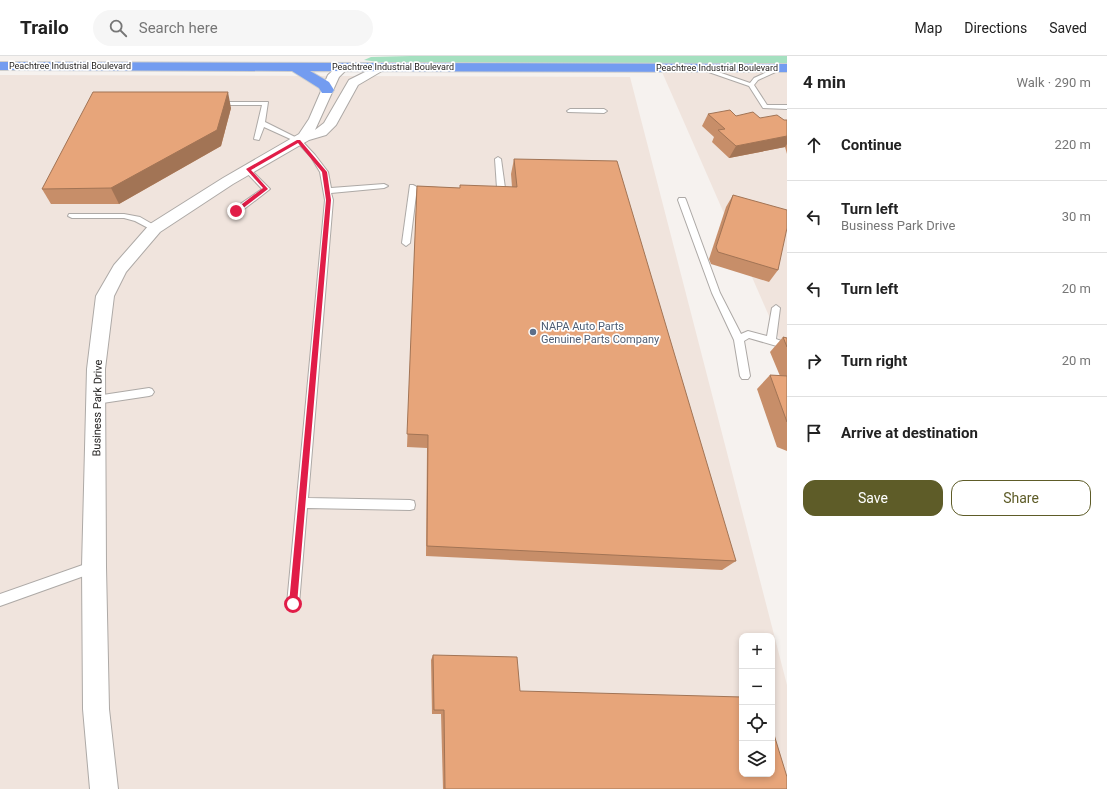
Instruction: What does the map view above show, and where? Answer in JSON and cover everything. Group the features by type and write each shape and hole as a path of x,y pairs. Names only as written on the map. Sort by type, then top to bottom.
{"highway":[{"path":"343,62 361,58 398,56"},
{"name":"Peachtree Industrial Boulevard","path":"2,67 294,66 343,62 381,68 783,68"},
{"path":"294,66 324,85 327,90"}],"street":[{"path":"302,139 334,74 343,62"},
{"name":"Business Park Drive","path":"104,789 96,709 94,567 96,369 105,296 120,269 155,228 248,170 302,139 321,132 329,125 353,83 381,68"}],"lane":[{"path":"702,68 751,85 765,107 787,107"},
{"path":"751,85 756,79 783,68"},
{"path":"210,103 266,104 257,139"},
{"path":"570,111 604,111"},
{"path":"262,123 302,139 324,172 329,200 293,604"},
{"path":"498,159 501,188"},
{"path":"236,211 266,189 248,170"},
{"path":"327,191 384,186"},
{"path":"406,243 413,187"},
{"path":"682,200 716,293 739,340 744,376"},
{"path":"72,216 124,216 137,219 155,228"},
{"path":"771,341 776,308"},
{"path":"739,340 748,334 787,346"},
{"path":"96,400 149,392"},
{"path":"301,503 410,504"},
{"path":"0,600 94,567"}],"shaded area":[{"path":"655,56 787,56 787,357"},
{"path":"0,75 630,77 774,633 739,633 739,777 775,777 775,639 787,685 787,789 0,789"}],"green space":[{"path":"787,56 787,64 386,63 364,60 371,57"}],"building":[{"path":"93,92 228,92 217,130 111,188 42,189"},
{"path":"730,110 736,116 753,112 760,118 777,115 784,120 787,120 787,136 736,146 718,130 725,129 708,114"},
{"name":"NAPA Auto Parts Genuine Parts Company","path":"514,159 617,161 736,561 427,546 428,435 407,434 417,186 460,188 460,185 517,187"},
{"path":"733,195 787,210 787,228 778,270 718,252 716,247"},
{"path":"783,337 787,338 787,347"},
{"path":"770,375 787,376 787,422"},
{"path":"433,655 517,657 520,691 739,697 739,777 775,777 775,738 787,777 787,789 445,789 444,710 434,710"}],"place":[{"name":"NAPA Auto Parts Genuine Parts Company","path":"533,332"}],"route":[{"path":"236,211 266,189 248,170 299,140 324,172 329,200 293,604"}]}
